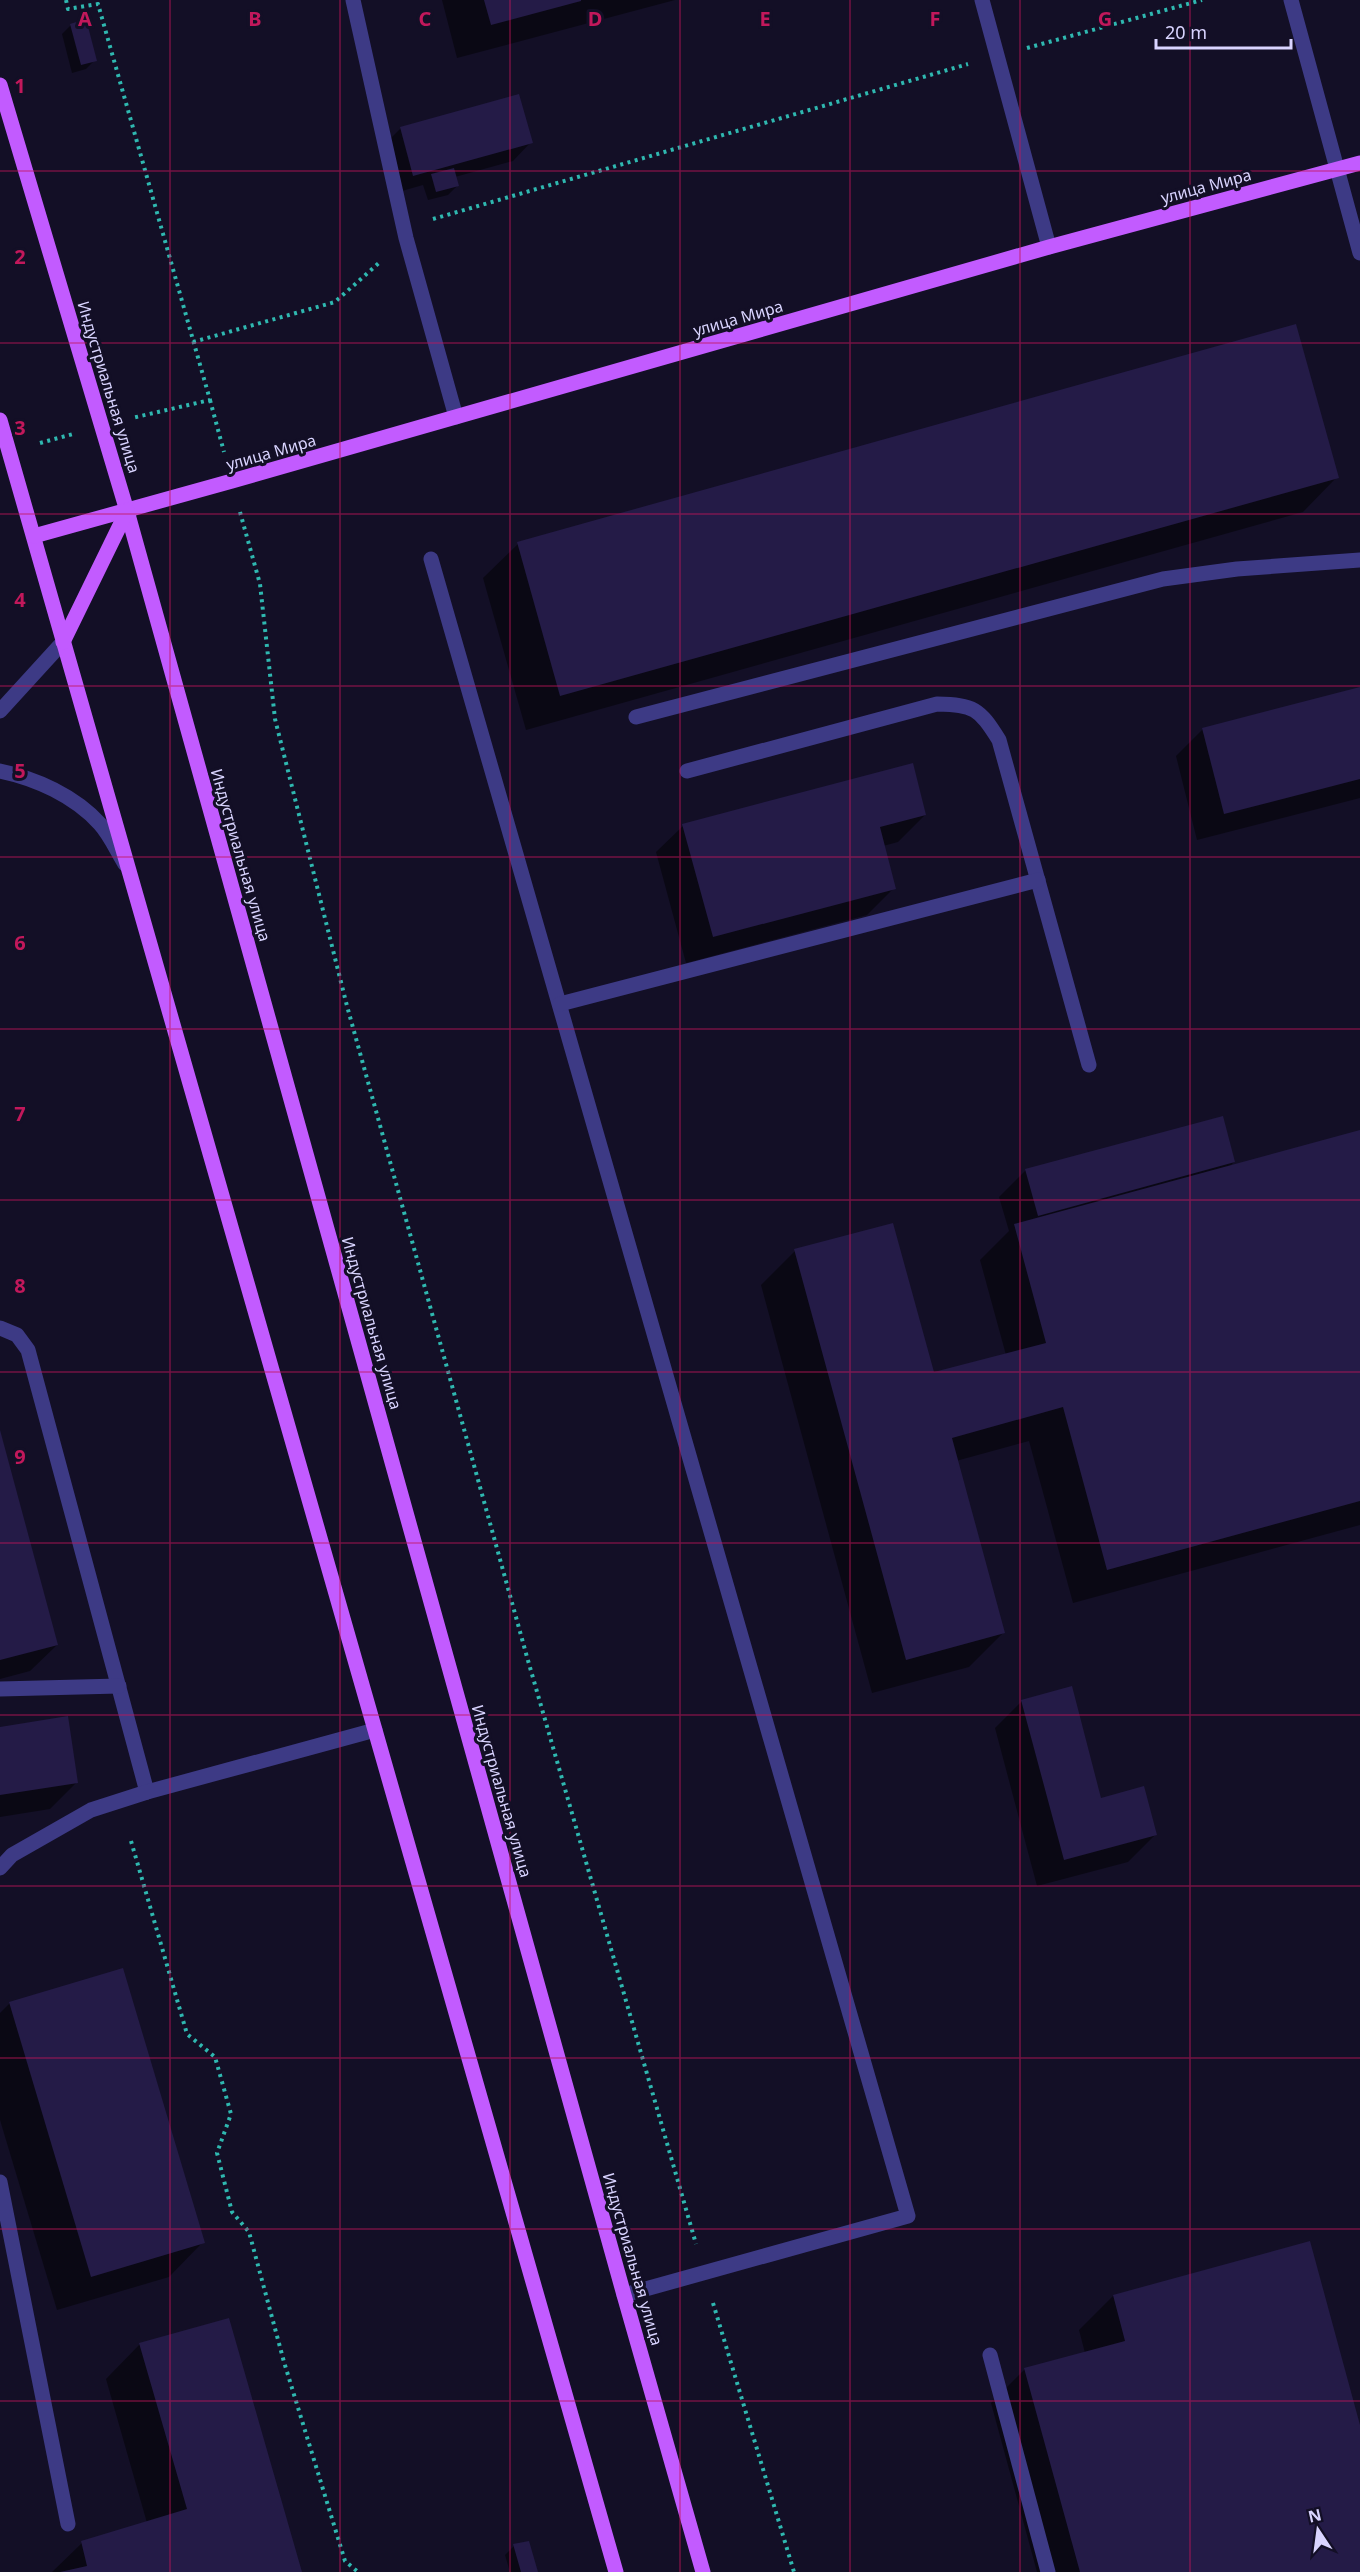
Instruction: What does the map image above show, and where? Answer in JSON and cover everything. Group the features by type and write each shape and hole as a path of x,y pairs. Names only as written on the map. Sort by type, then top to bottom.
{"main road":[{"name":"Индустриальная улица","path":"0,85 127,511 703,2572"},
{"name":"улица Мира","path":"33,536 1049,247 1360,163"},
{"path":"0,420 616,2572"},
{"path":"63,642 127,511"}],"street":[{"path":"353,0 406,238 456,417"},
{"path":"982,0 1049,247"},
{"path":"1291,0 1360,253"},
{"path":"430,559 908,2216 624,2295"},
{"path":"636,717 1163,579 1238,569 1360,560"},
{"path":"0,711 63,642"},
{"path":"687,771 937,704 966,705 986,719 999,740 1089,1065"},
{"path":"0,771 34,781 74,801 100,824 128,867"},
{"path":"560,1004 1038,880"},
{"path":"0,1328 17,1335 28,1350 147,1791"},
{"path":"0,1689 118,1686"},
{"path":"0,1868 12,1855 91,1810 147,1791 375,1730"},
{"path":"0,2182 68,2524"},
{"path":"990,2355 1048,2572"}],"path":[{"path":"66,0 68,9 99,4 193,342 335,302 425,222 997,56 1202,0"},
{"path":"210,400 260,584 275,719 347,1006 527,1657 704,2273 794,2572"},
{"path":"131,1841 187,2034 215,2056 231,2114 217,2153 232,2212 249,2232 284,2362 345,2562 358,2572"}],"building":[{"path":"484,0 581,0 581,1 491,25"},
{"path":"86,19 97,61 81,65 70,24"},
{"path":"519,94 533,143 413,176 400,127"},
{"path":"454,168 459,186 436,192 431,174"},
{"path":"1296,324 1339,478 560,696 517,542"},
{"path":"1360,687 1360,779 1224,814 1202,728"},
{"path":"913,763 926,815 880,827 896,889 713,937 682,824"},
{"path":"1223,1116 1235,1162 1038,1216 1025,1169"},
{"path":"1360,1130 1360,1501 1107,1570 1063,1407 952,1438 1005,1633 906,1660 794,1249 893,1223 934,1372 1046,1343 1014,1224"},
{"path":"0,1430 58,1645 0,1660"},
{"path":"1072,1686 1101,1798 1144,1786 1157,1835 1064,1860 1021,1700"},
{"path":"68,1716 78,1783 0,1795 0,1727"},
{"path":"123,1968 205,2243 91,2277 9,2002"},
{"path":"1310,2241 1360,2425 1360,2572 1080,2572 1024,2368 1125,2341 1113,2295"},
{"path":"229,2318 302,2572 60,2572 87,2566 81,2541 187,2509 139,2343"},
{"path":"529,2541 538,2572 521,2572 513,2544"}]}
